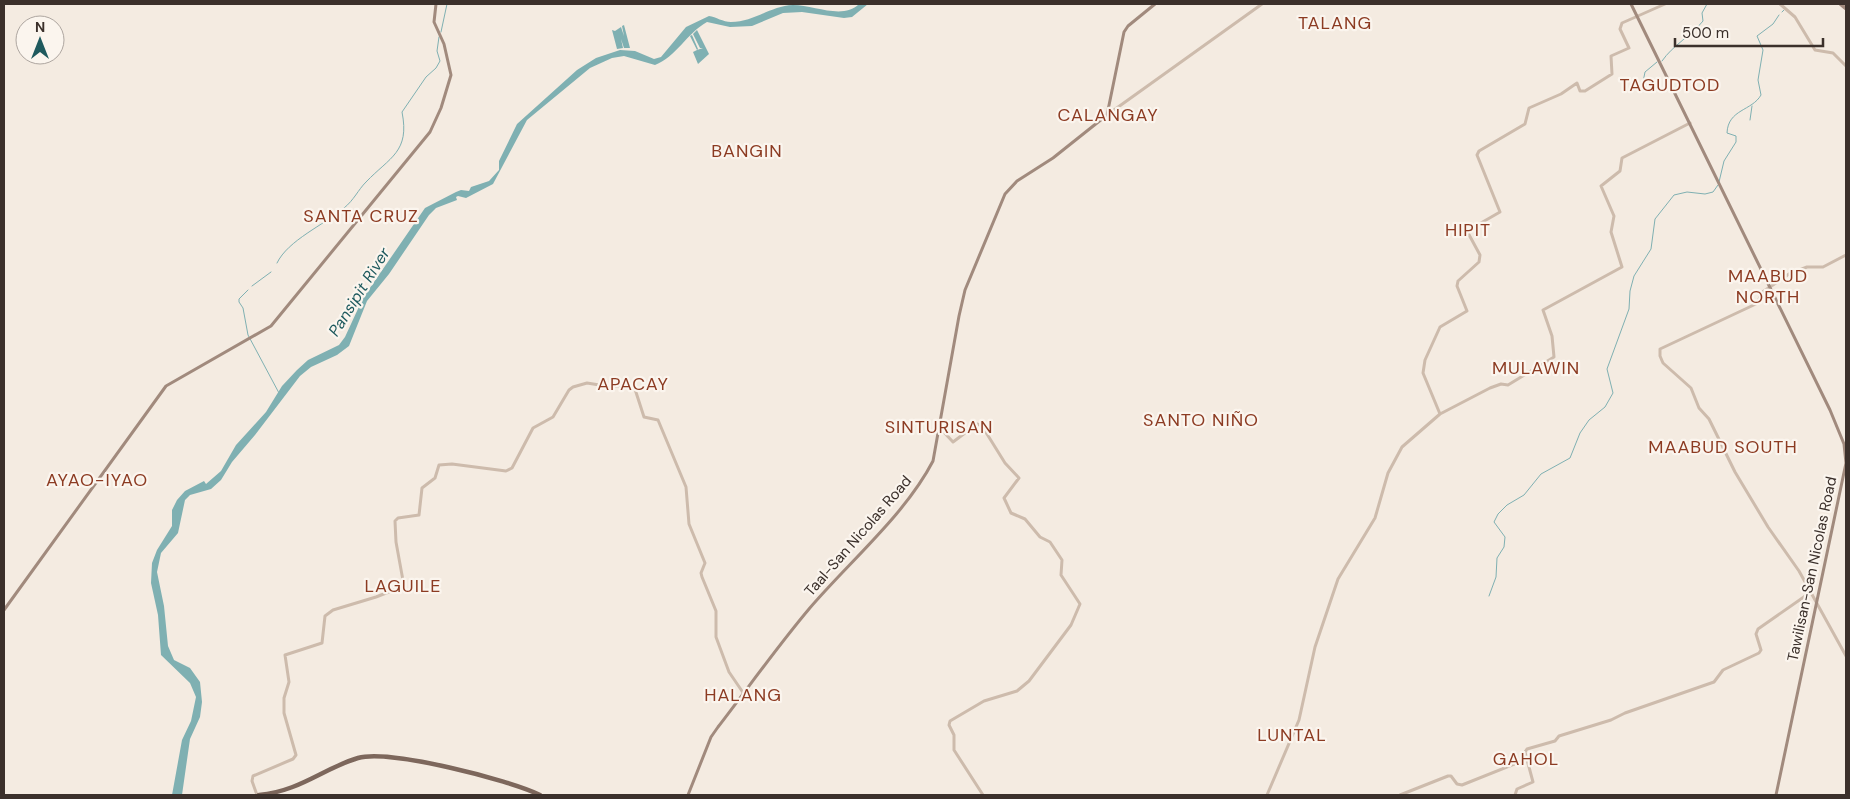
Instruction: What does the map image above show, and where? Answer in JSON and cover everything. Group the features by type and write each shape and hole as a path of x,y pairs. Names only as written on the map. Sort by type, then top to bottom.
{"main road":[{"path":"4,610 166,386 253,338 279,318 430,132 441,108 451,75 444,44 434,22 436,4"},
{"path":"1107,115 1124,32 1128,26 1154,4"},
{"name":"Tawilisan-San Nicolas Road","path":"1631,4 1830,410 1846,450 1846,463 1776,795"},
{"path":"1840,4 1846,6"},
{"name":"Taal-San Nicolas Road","path":"688,795 711,737 810,608 912,495 933,461 965,290 1005,194 1017,181 1053,158 1107,115"},
{"path":"258,795 294,788 350,761 375,755 398,757 498,780 540,795"}],"street":[{"path":"1107,115 1262,4"},
{"path":"1440,414 1423,372 1425,360 1440,327 1467,311 1457,286 1462,277 1479,262 1480,254 1467,231 1500,212 1477,155 1482,148 1525,124 1529,108 1561,94 1577,83 1580,92 1612,74 1611,56 1629,48 1620,29 1622,24 1665,4"},
{"path":"1780,4 1794,16 1816,50 1832,53 1846,66"},
{"path":"1267,795 1299,720 1315,647 1338,579 1375,518 1388,473 1402,447 1440,414 1490,388 1501,384 1508,385 1554,357 1552,336 1543,310 1622,267 1611,232 1614,216 1601,186 1620,171 1622,158 1690,123"},
{"path":"1846,255 1823,267 1807,267 1789,274 1761,293 1758,303 1660,349 1663,363 1691,388 1699,408 1709,419 1719,437 1734,472 1812,592 1846,656"},
{"path":"258,795 252,781 253,776 293,759 296,755 284,713 284,698 288,682 285,655 322,643 325,616 333,610 376,598 404,586 395,522 398,518 419,515 422,488 435,478 438,465 447,463 506,471 512,468 534,428 556,414 571,388 583,384 612,387 633,383 644,417 658,420 685,483 691,528 705,563 702,577 716,611 716,637 730,672 744,694"},
{"path":"939,427 953,442 977,424 982,426 1006,463 1019,478 1004,498 1011,513 1024,519 1040,537 1050,542 1062,560 1061,575 1080,604 1071,625 1029,682 1017,691 984,702 950,721 949,725 955,740 954,750 982,795"},
{"path":"1515,795 1517,789 1533,782 1525,752 1527,749 1555,741 1560,736 1611,720 1625,713 1714,682 1723,670 1759,653 1761,650 1756,634 1758,629 1812,592"},
{"path":"1400,795 1448,776 1451,776 1457,784 1462,785 1527,759"}],"water":[{"path":"859,4 868,4 852,17 844,18 802,12 783,13 752,26 730,27 707,22 693,32 669,56 655,65 624,56 612,58 590,68 527,120 493,184 466,198 458,196 456,197 457,200 436,208 429,215 389,274 367,301 349,346 337,355 311,367 300,376 232,462 221,480 211,489 190,495 185,500 178,533 161,553 157,572 164,606 168,646 174,660 190,668 200,682 202,702 200,717 190,739 182,795 172,795 182,740 191,721 196,697 190,683 161,655 158,615 151,583 152,563 157,550 172,526 172,510 177,500 185,491 204,481 206,484 221,471 236,445 266,412 282,386 297,370 308,360 339,345 345,337 363,298 425,208 456,192 461,190 469,191 471,187 489,181 499,170 499,161 517,124 577,70 596,58 620,50 635,51 654,59 661,57 686,27 709,16 731,22 747,19 785,6 793,5 845,11"},
{"path":"624,25 630,48 624,48 621,39 623,48 617,49 612,30 615,31 621,27 624,36 622,26"},
{"path":"697,30 709,54 698,64 693,52 703,48 700,48 693,34"},
{"path":"692,35 698,49 690,36"}],"waterway":[{"path":"441,32 447,4"},
{"path":"1662,61 1671,50 1703,21 1702,13 1707,4"},
{"path":"1719,182 1724,161 1736,142 1736,136 1727,133 1728,125 1731,119 1761,95 1758,80 1763,50 1757,36 1773,24 1779,15"},
{"path":"277,263 289,247 347,205 366,182 396,153 403,136 402,112 426,77 436,68 440,61 437,51 439,37"},
{"path":"1642,87 1645,72 1657,62"},
{"path":"1750,120 1752,106"},
{"path":"1489,596 1496,577 1497,558 1504,547 1505,537 1494,522 1498,514 1507,505 1524,495 1541,474 1570,458 1580,433 1589,420 1605,407 1613,393 1607,369 1629,309 1630,291 1634,276 1651,249 1655,219 1674,195 1687,192 1705,194 1713,192 1718,185"},
{"path":"252,286 271,272"},
{"path":"248,290 239,299 243,308 248,335 279,393"}],"district":[{"name":"TALANG","path":"1335,23"},
{"name":"TAGUDTOD","path":"1670,85"},
{"name":"CALANGAY","path":"1108,115"},
{"name":"BANGIN","path":"747,151"},
{"name":"SANTA CRUZ","path":"361,216"},
{"name":"HIPIT","path":"1468,230"},
{"name":"MAABUD NORTH","path":"1768,286"},
{"name":"MULAWIN","path":"1536,368"},
{"name":"APACAY","path":"633,384"},
{"name":"SANTO NIÑO","path":"1201,420"},
{"name":"SINTURISAN","path":"939,427"},
{"name":"MAABUD SOUTH","path":"1723,447"},
{"name":"AYAO-IYAO","path":"97,480"},
{"name":"LAGUILE","path":"403,586"},
{"name":"HALANG","path":"743,695"},
{"name":"LUNTAL","path":"1292,735"},
{"name":"GAHOL","path":"1526,759"}],"water label":[{"name":"Pansipit River","path":"359,292"}]}
